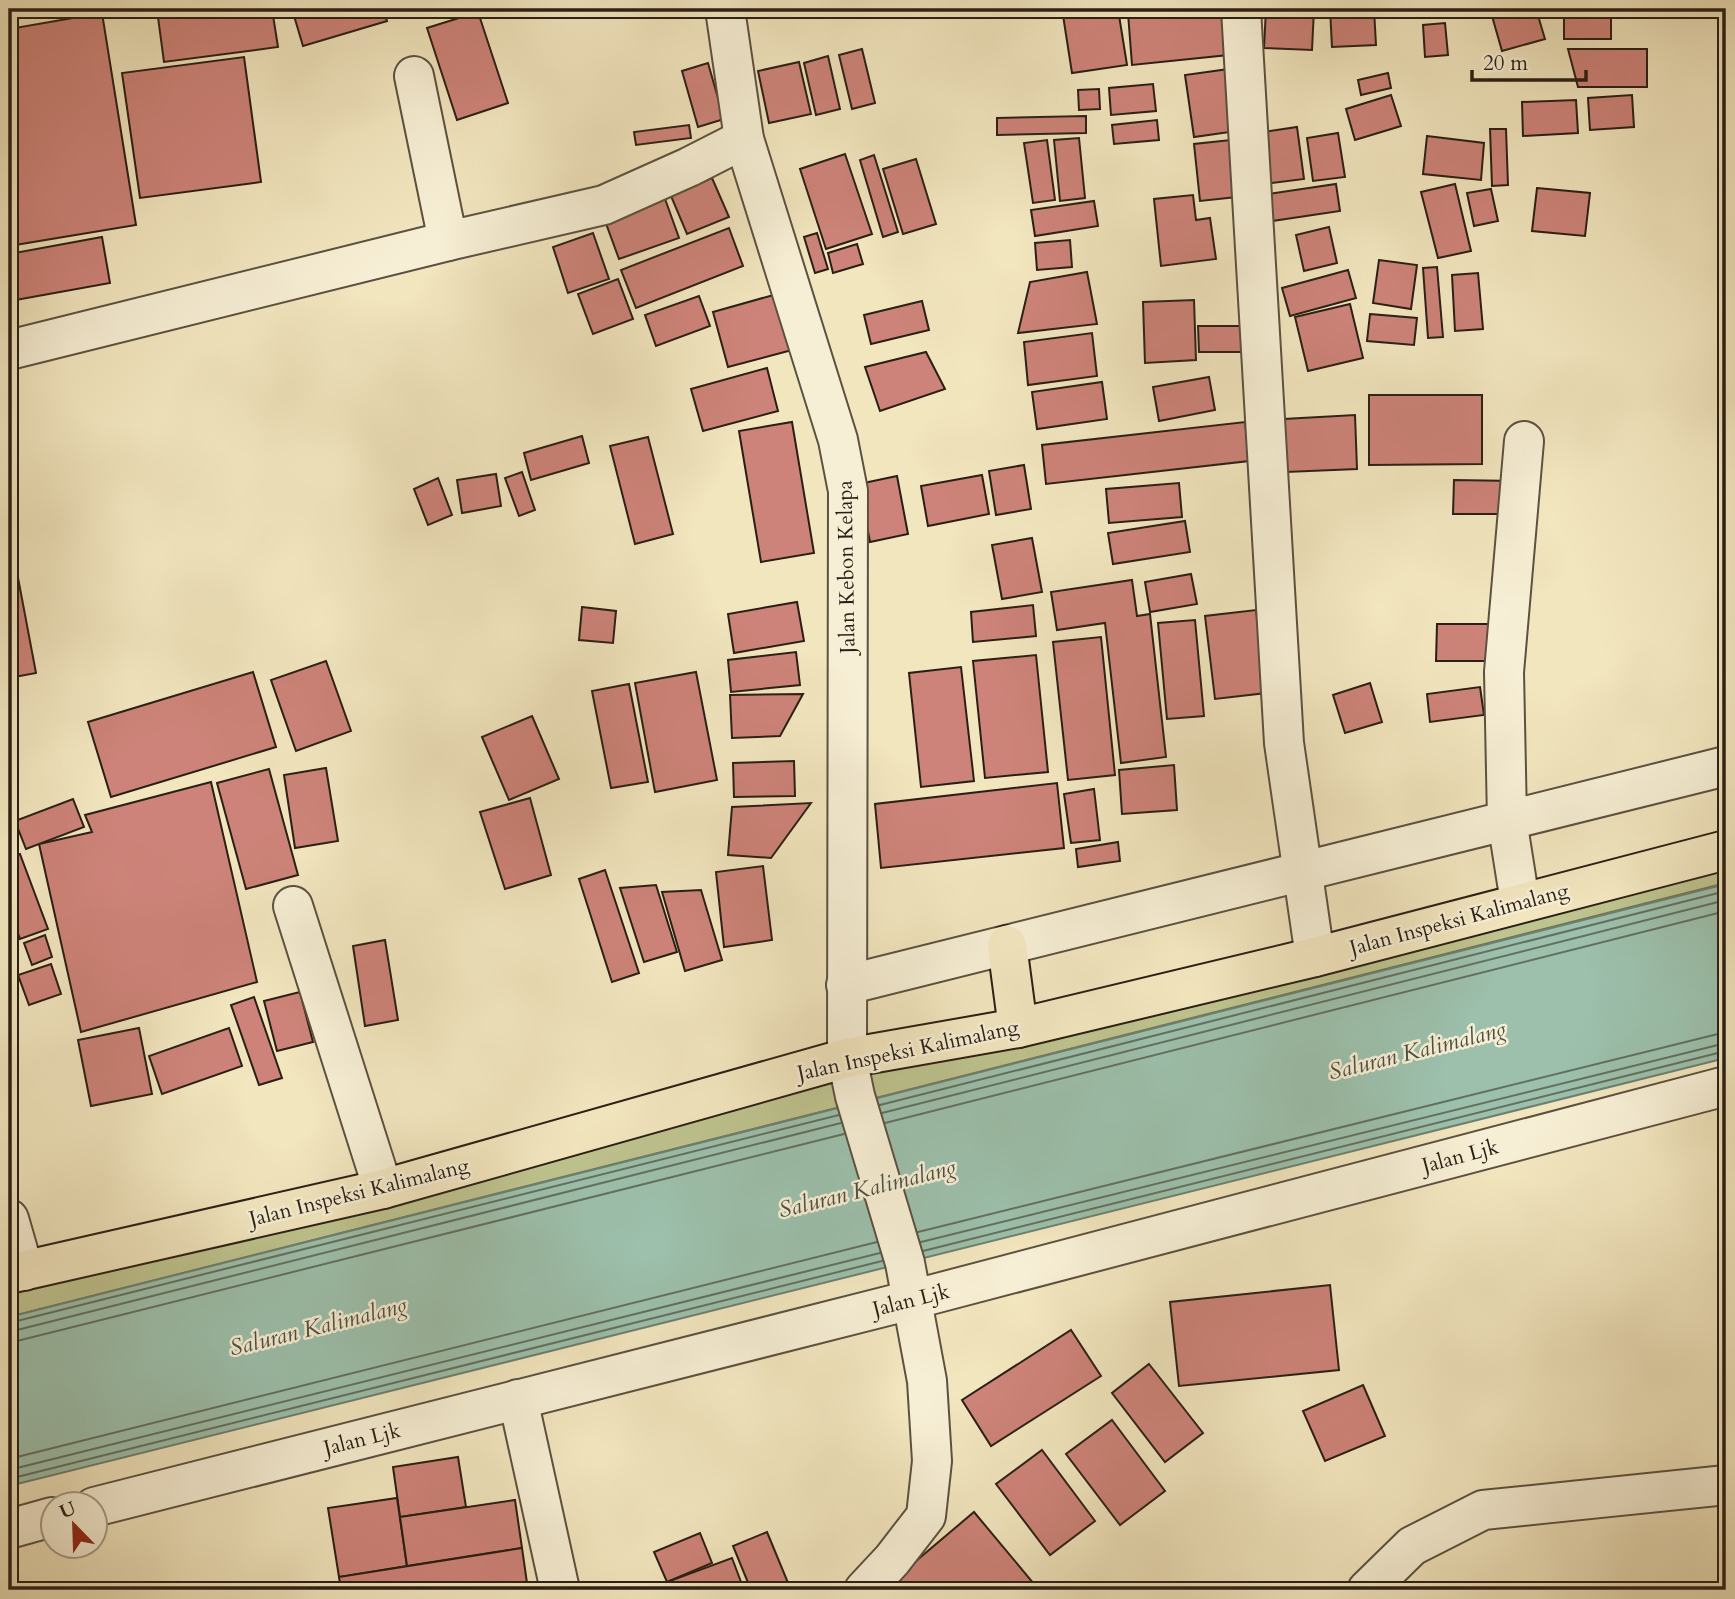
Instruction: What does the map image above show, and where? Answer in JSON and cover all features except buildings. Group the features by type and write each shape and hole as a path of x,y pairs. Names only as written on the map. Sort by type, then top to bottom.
{"main road":[{"name":"Jalan Inspeksi Kalimalang","path":"16,1273 383,1189 847,1058 1018,1028 1315,957 1726,850"},
{"path":"1007,945 1018,1028"}],"street":[{"name":"Jalan Kebon Kelapa","path":"725,9 744,139 838,440 848,491 847,1058 855,1096 905,1263 927,1381 932,1461 926,1516 892,1560 864,1590"},
{"path":"1241,9 1284,743 1315,957"},
{"path":"414,76 448,241"},
{"path":"9,351 448,241 604,205 744,139"},
{"path":"1520,902 1507,820 1504,672 1524,441"},
{"path":"846,985 1726,766"},
{"path":"293,906 383,1189"},
{"name":"Jalan Ljk","path":"108,1503 911,1300 1726,1086"},
{"path":"9,1219 16,1273"},
{"path":"519,1399 560,1590"},
{"path":"1367,1590 1412,1546 1483,1510 1726,1485"},
{"path":"9,1529 38,1521"}],"shaded area":[{"path":"1726,850 1726,883 9,1317 9,1274"}],"water":[{"name":"Saluran Kalimalang","path":"1726,884 1726,1058 9,1486 9,1317"}]}
